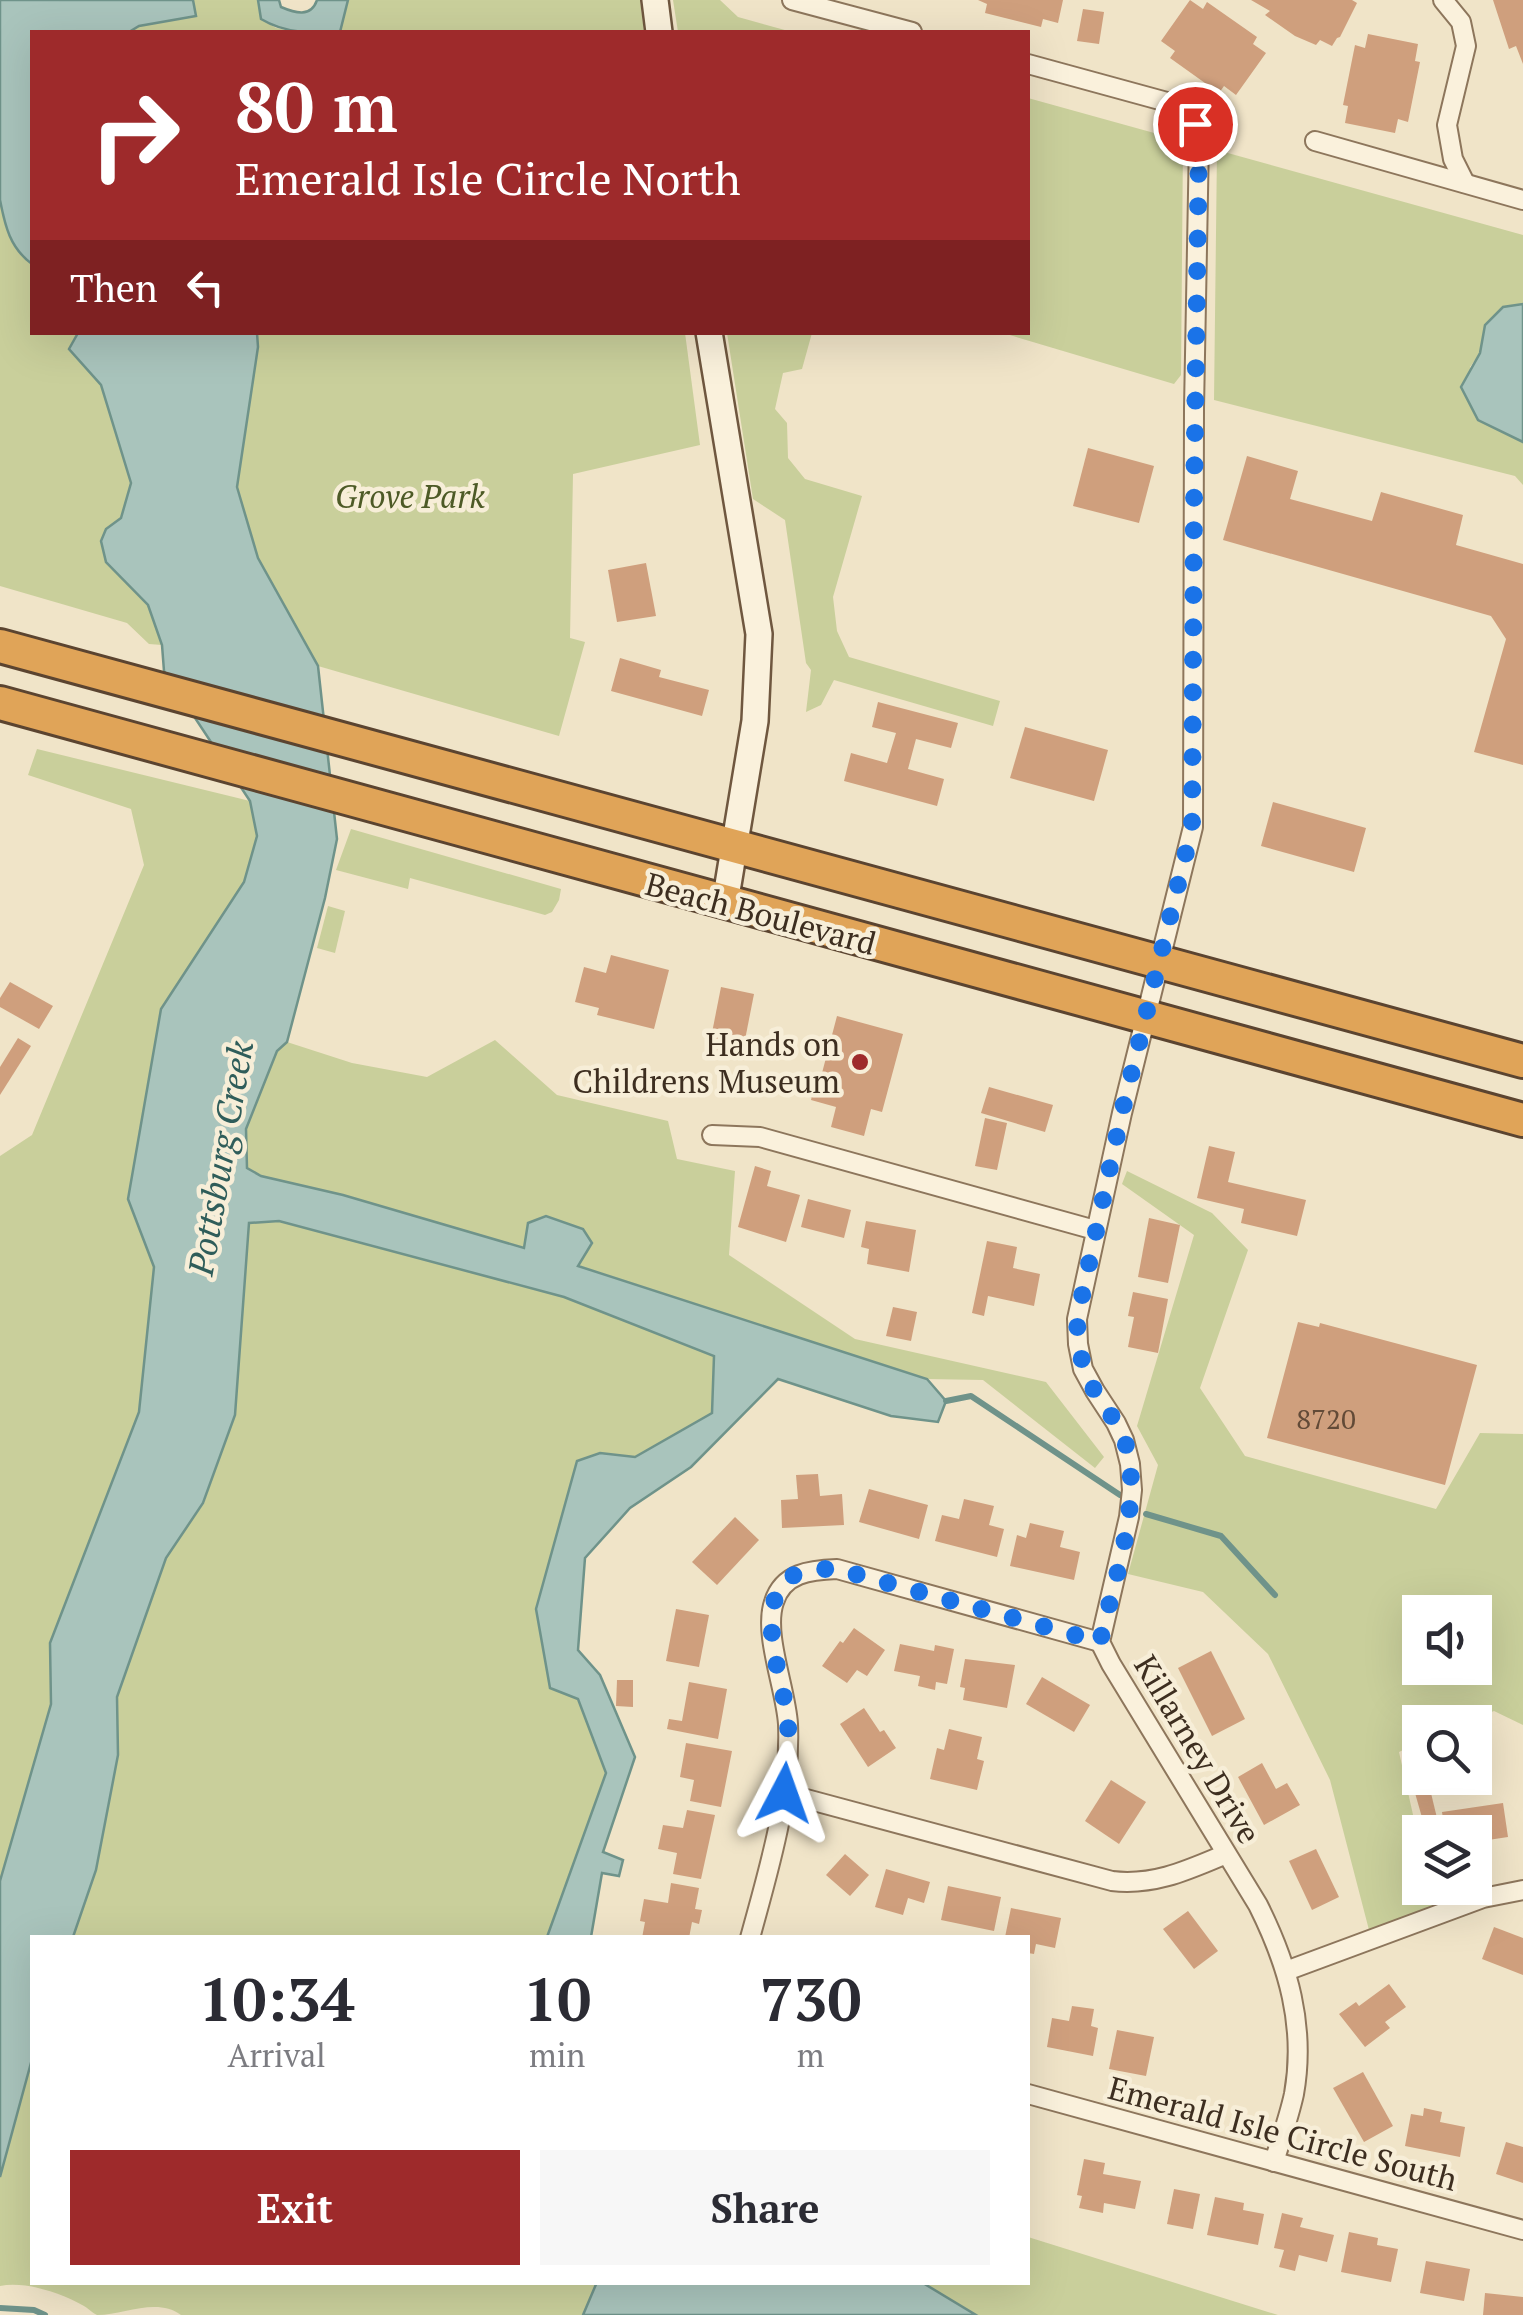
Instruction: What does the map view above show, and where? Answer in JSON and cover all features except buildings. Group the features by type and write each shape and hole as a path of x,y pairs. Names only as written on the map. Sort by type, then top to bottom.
{"highway":[{"path":"0,646 1523,1061"},
{"name":"Beach Boulevard","path":"0,703 1523,1120"}],"street":[{"path":"655,0 658,30"},
{"path":"792,0 904,30"},
{"path":"1443,0 1461,22 1466,46 1447,125 1453,158 1465,183"},
{"name":"Killarney Drive","path":"1030,65 1167,102 1186,113 1195,124 1199,140 1192,828 1077,1319 1083,1369 1124,1440 1132,1490 1100,1642 1258,1905 1286,1971 1297,2019 1297,2070 1274,2162"},
{"path":"1315,140 1523,200"},
{"path":"709,335 759,634 755,720 725,903"},
{"path":"712,1134 760,1137 1095,1230"},
{"path":"751,1935 778,1838 784,1793 788,1722 770,1620 774,1600 783,1584 799,1573 837,1569 1100,1642"},
{"path":"784,1793 1112,1881 1150,1882 1226,1854"},
{"path":"1286,1971 1483,1898 1523,1890"},
{"name":"Emerald Isle Circle South","path":"1030,2095 1523,2230"}],"green space":[{"path":"193,0 258,0 261,19 286,30 132,30 195,16"},
{"path":"348,0 640,0 644,30 340,30"},
{"path":"673,0 720,0 738,17 785,30 678,30"},
{"path":"1030,99 1183,141 1181,375 1174,384 1010,335 1030,335"},
{"path":"1217,150 1523,235 1523,304 1503,307 1485,325 1480,353 1470,367 1523,442 1523,485 1515,476 1214,400"},
{"path":"0,200 14,244 30,262 30,335 77,335 69,349 101,385 131,483 121,518 106,529 101,541 106,562 148,605 162,645 149,644 127,623 0,586"},
{"name":"Grove Park","path":"257,335 685,335 700,445 573,474 570,638 585,642 559,736 318,666 258,558 237,486"},
{"path":"727,335 811,335 802,369 783,373 775,409 787,423 788,458 805,479 862,496 833,597 837,631 849,657 1000,701 993,726 834,680 821,705 806,712 811,670 806,663 785,520 753,499"},
{"path":"37,749 250,801 257,836 244,882 161,1009 129,1199 154,1267 139,1412 50,1643 51,1704 0,1881 0,1156 32,1135 144,865 131,809 28,775"},
{"path":"351,829 561,889 559,900 552,912 545,915 410,878 408,889 336,870"},
{"path":"328,906 345,911 335,953 317,948"},
{"path":"495,1040 557,1095 668,1121 677,1159 735,1171 729,1255 855,1339 1046,1382 1104,1457 1095,1468 983,1380 927,1379 525,1248 343,1195 261,1176 247,1168 246,1129 277,1051 287,1042 352,1063 427,1077"},
{"path":"1127,1171 1212,1213 1248,1250 1200,1388 1245,1456 1436,1509 1480,1433 1523,1434 1523,1725 1492,1712 1492,1705 1402,1705 1402,1795 1409,1795 1413,1815 1402,1815 1402,1905 1434,1907 1369,1930 1330,1780 1268,1654 1203,1592 1128,1574 1158,1465 1137,1426 1194,1235 1122,1184"},
{"path":"279,1221 564,1297 714,1356 712,1413 635,1457 600,1453 577,1461 536,1610 578,1699 606,1773 548,1935 74,1935 96,1870 118,1755 117,1697 166,1558 204,1503 235,1415 248,1223"},
{"path":"30,2066 30,2285 596,2285 583,2315 181,2315 151,2307 97,2315 75,2301 43,2289 0,2286 0,2177"},
{"path":"1030,2238 1278,2315 976,2315 926,2285 1030,2285"}],"water":[{"path":"0,0 193,0 196,16 132,30 30,30 30,262 14,244 0,200"},
{"path":"258,0 279,0 281,7 302,12 311,10 317,0 348,0 340,30 290,30 261,19"},
{"path":"1523,304 1523,442 1478,420 1461,387 1480,353 1485,325 1503,307"},
{"name":"Pottsburg Creek","path":"77,335 257,335 237,487 258,558 318,666 337,839 287,1042 277,1051 246,1129 247,1168 261,1176 343,1195 524,1248 528,1223 546,1216 583,1229 592,1243 578,1266 927,1379 946,1401 938,1422 891,1416 778,1379 691,1467 630,1508 585,1558 578,1650 600,1675 635,1757 603,1852 623,1860 619,1876 602,1873 591,1935 548,1935 606,1773 578,1699 550,1688 536,1609 577,1461 600,1453 635,1457 712,1413 714,1356 564,1297 279,1221 249,1223 235,1415 203,1503 166,1558 117,1697 118,1755 96,1870 74,1935 30,1935 30,2066 0,2177 0,1881 51,1704 50,1643 139,1412 154,1267 128,1199 161,1009 244,882 257,836 250,801 164,671 162,645 148,605 106,562 101,541 106,529 121,518 131,483 101,385 69,349"},
{"path":"596,2285 926,2285 976,2315 583,2315"}],"waterway":[{"path":"946,1401 971,1396 1120,1495"},
{"path":"1146,1514 1221,1536 1275,1595"},
{"path":"0,2308 34,2310 45,2315"}],"place":[{"name":"Hands on Childrens Museum","path":"860,1062"}],"route":[{"path":"784,1793 788,1722 770,1620 774,1600 783,1584 799,1573 837,1569 1100,1642 1132,1490 1124,1440 1083,1369 1077,1319 1122,1112 1192,828 1199,140 1195,124"}]}
